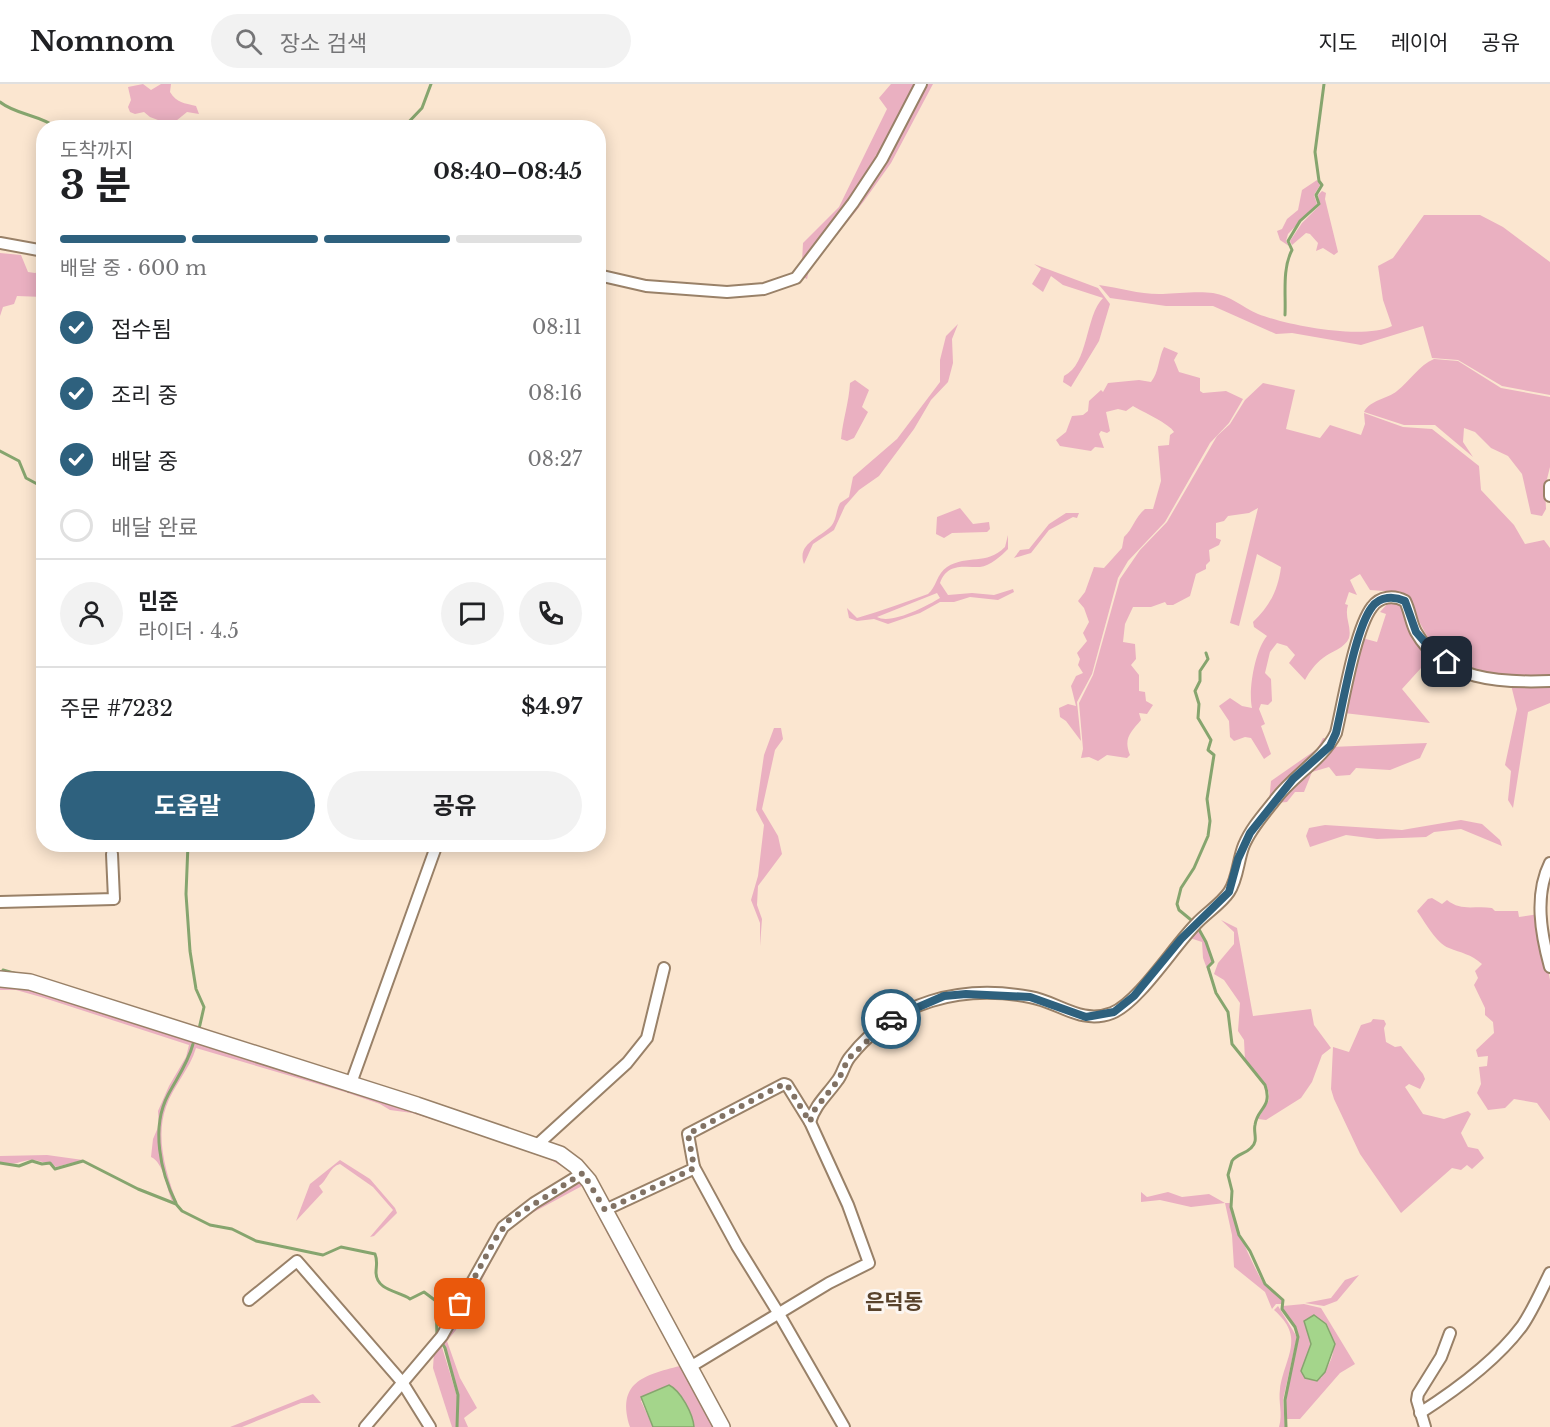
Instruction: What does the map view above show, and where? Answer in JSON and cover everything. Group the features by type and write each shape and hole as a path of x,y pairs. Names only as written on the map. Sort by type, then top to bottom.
{"main road":[{"path":"0,979 30,982 560,1154 583,1173 605,1210 722,1427"}],"street":[{"path":"606,276 646,286 727,292 764,289 796,278 853,203 882,159 921,84"},
{"path":"0,243 36,250"},
{"path":"1550,486 1550,496"},
{"path":"810,1122 819,1103 839,1079 848,1059 862,1044 893,1018 925,1003 944,996 966,994 1020,996 1047,1002 1073,1014 1098,1017 1114,1012 1134,996 1181,939 1229,892 1245,843 1275,800 1303,769 1330,746 1336,733 1355,650 1372,607 1381,600 1396,597 1405,601 1416,632 1436,655 1468,674 1479,679 1505,682 1550,681"},
{"path":"350,1086 434,852"},
{"path":"0,902 114,899 112,854"},
{"path":"1550,863 1544,874 1540,908 1550,968"},
{"path":"537,1145 627,1063 647,1038 664,968"},
{"path":"690,1367 780,1314 829,1283 869,1263 848,1205 810,1122 787,1085 784,1084 688,1134 694,1167 737,1246 780,1314 844,1427"},
{"path":"605,1210 694,1167"},
{"path":"365,1427 442,1336 503,1227 526,1209 583,1173"},
{"path":"249,1300 297,1262 402,1382 430,1427"},
{"path":"1420,1413 1444,1398 1494,1357 1521,1327 1550,1273"},
{"path":"1425,1427 1417,1400 1420,1386 1441,1357 1450,1333"}],"shaded area":[{"path":"143,84 151,90 161,84 171,84 170,92 173,96 181,102 196,106 199,114 187,112 177,120 158,120 144,112 135,114 130,112 128,107 131,100 128,87"},
{"path":"891,84 918,84 882,152 850,203 802,262 803,243 839,207 887,109 879,98"},
{"path":"925,84 933,84 891,163 809,270 807,279 803,277"},
{"path":"1317,180 1320,185 1314,195 1317,204 1288,234 1286,241 1289,246 1280,240 1277,231 1282,229 1287,219 1298,210 1302,190"},
{"path":"1322,191 1326,193 1325,199 1338,252 1334,255 1323,248 1316,251 1318,243 1310,234 1306,233 1292,245 1290,241 1302,223 1320,205 1318,195"},
{"path":"1424,215 1480,215 1503,227 1550,262 1550,395 1502,386 1458,360 1432,358 1423,326 1361,345 1292,333 1276,334 1213,306 1166,306 1110,298 1099,285 1155,294 1213,293 1231,299 1258,314 1288,323 1345,332 1379,330 1392,326 1383,300 1378,266 1393,258"},
{"path":"0,253 21,255 28,272 36,273 36,297 17,296 14,304 3,307 0,316"},
{"path":"1034,264 1098,288 1110,304 1099,341 1071,387 1063,382 1064,376 1072,370 1083,351 1093,316 1103,298 1063,285 1051,276 1043,292 1032,284 1041,269"},
{"path":"958,324 952,339 953,363 948,382 931,400 914,429 879,476 859,490 845,506 834,530 813,544 804,564 802,557 804,551 811,541 832,525 840,503 849,497 853,477 897,439 940,382 940,360 946,336"},
{"path":"1164,347 1178,353 1174,360 1179,372 1200,378 1200,391 1203,393 1226,391 1243,399 1229,423 1210,443 1165,522 1128,561 1118,578 1092,674 1077,702 1081,741 1066,721 1060,717 1059,708 1068,704 1076,706 1071,686 1076,676 1083,673 1078,665 1080,659 1077,653 1087,641 1083,633 1089,622 1084,608 1078,601 1085,592 1094,567 1104,568 1122,548 1124,537 1136,519 1145,509 1153,509 1161,481 1158,446 1169,445 1170,435 1174,432 1162,422 1133,406 1126,411 1118,409 1106,412 1110,431 1107,433 1101,431 1099,434 1104,448 1095,447 1091,451 1060,446 1056,440 1066,432 1072,416 1083,415 1088,411 1089,401 1101,390 1103,392 1108,383 1139,380 1151,382 1156,374"},
{"path":"1434,359 1458,361 1501,388 1550,397 1550,467 1545,487 1546,509 1542,516 1531,514 1522,474 1508,456 1491,448 1475,432 1464,428 1463,442 1473,457 1435,425 1404,425 1364,412 1374,402 1397,391 1424,365"},
{"path":"855,380 869,390 862,407 868,412 854,438 847,441 841,439 850,383"},
{"path":"1263,383 1295,390 1286,429 1320,438 1330,425 1361,435 1365,424 1364,413 1403,427 1432,429 1479,466 1481,490 1514,525 1525,544 1544,540 1550,548 1550,677 1484,675 1457,665 1436,648 1428,637 1410,599 1397,592 1370,590 1360,574 1350,580 1357,595 1349,592 1345,604 1348,605 1349,638 1341,647 1318,663 1305,680 1289,663 1295,655 1287,646 1277,643 1270,652 1265,673 1271,679 1272,701 1268,705 1261,704 1259,709 1265,724 1261,726 1271,754 1264,759 1251,738 1245,737 1234,741 1230,737 1229,721 1219,706 1230,698 1242,706 1252,708 1251,691 1254,670 1259,651 1267,636 1254,627 1253,622 1269,604 1280,575 1281,567 1257,554 1239,626 1230,623 1258,508 1249,513 1228,516 1224,521 1216,523 1216,538 1221,540 1219,545 1209,550 1210,561 1206,569 1196,574 1190,596 1173,605 1167,605 1165,602 1151,607 1133,607 1125,624 1123,642 1135,644 1136,659 1131,665 1139,675 1139,691 1145,692 1146,701 1153,705 1147,714 1139,713 1141,720 1131,732 1128,740 1130,755 1127,758 1107,755 1098,761 1089,757 1081,758 1083,749 1079,703 1093,675 1120,579 1140,550 1167,522 1217,436 1230,424 1245,400"},
{"path":"960,508 973,524 989,522 990,529 987,532 952,533 944,538 936,534 937,517"},
{"path":"1066,513 1079,513 1077,518 1073,517 1049,530 1031,553 1014,558 1020,550 1029,549 1049,524"},
{"path":"1008,535 1008,549 988,565 951,569 940,583 948,595 972,593 994,595 1013,589 1014,592 998,600 970,597 954,602 940,602 920,613 888,624 874,619 857,621 849,618 847,608 857,618 928,594 947,567 962,561 991,556 1005,547","holes":["937,593 940,598 900,617 891,619 877,617"]},
{"path":"1400,601 1439,661 1421,668 1402,689 1430,723 1344,713 1362,638 1377,642 1386,614 1380,612 1389,602"},
{"path":"1550,683 1550,703 1528,712 1513,808 1508,800 1511,771 1505,765 1517,709 1511,685"},
{"path":"774,728 781,728 783,739 775,750 762,809 778,836 782,854 758,886 757,905 762,919 760,946 760,923 751,900 758,876 764,825 756,810 764,755"},
{"path":"1323,738 1330,739 1269,802 1271,781 1317,749"},
{"path":"1427,743 1420,758 1390,770 1356,768 1350,775 1336,776 1329,767 1312,772 1304,792 1295,792 1287,802 1276,803 1331,747"},
{"path":"1461,820 1482,824 1500,840 1502,846 1461,829 1434,832 1426,837 1377,839 1346,835 1310,847 1306,836 1309,828 1325,825 1402,830"},
{"path":"1432,898 1442,904 1447,900 1463,907 1518,911 1519,917 1539,914 1550,980 1550,1121 1537,1103 1514,1099 1505,1108 1488,1110 1477,1093 1481,1084 1479,1067 1487,1066 1488,1056 1478,1057 1476,1050 1494,1033 1493,1022 1485,1015 1485,1008 1474,985 1478,978 1475,971 1482,964 1444,945 1431,932 1417,911 1428,899"},
{"path":"1221,920 1237,928 1253,1016 1311,1009 1314,1025 1331,1048 1322,1055 1312,1082 1301,1098 1266,1120 1258,1119 1269,1100 1269,1093 1266,1085 1245,1060 1244,1040 1238,1031 1240,1003 1224,980 1214,974 1218,963 1234,944 1234,932"},
{"path":"1197,926 1206,942 1212,961 1208,967 1213,985 1203,958 1202,942 1187,937"},
{"path":"0,985 21,985 548,1155 568,1170 551,1160 487,1137 412,1113 390,1110 380,1104 345,1092 196,1048 169,1099 163,1119 163,1155 177,1203 172,1201 159,1164 151,1157 153,1139 159,1125 158,1111 186,1057 189,1045 41,997 16,990 0,990"},
{"path":"1373,1019 1384,1020 1386,1042 1395,1047 1401,1046 1423,1074 1425,1079 1420,1089 1409,1084 1405,1087 1423,1114 1444,1119 1468,1111 1471,1114 1461,1133 1468,1147 1478,1149 1484,1158 1472,1169 1467,1165 1461,1170 1452,1168 1401,1213 1360,1154 1331,1089 1333,1047 1349,1052 1361,1025"},
{"path":"47,1155 83,1160 56,1167 50,1162 33,1160 13,1164 0,1162 0,1156"},
{"path":"340,1160 370,1179 395,1208 397,1213 374,1236 370,1237 393,1210 373,1187 340,1164 333,1168 319,1186 323,1192 296,1221 310,1184"},
{"path":"584,1179 645,1293 641,1297 582,1186 509,1227 456,1330 447,1341 460,1378 477,1408 464,1418 468,1427 458,1427 459,1395 446,1348 442,1343 507,1227"},
{"path":"1141,1192 1147,1197 1168,1192 1182,1197 1209,1194 1225,1203 1191,1207 1160,1200 1141,1202"},
{"path":"1225,1203 1230,1203 1239,1232 1261,1279 1283,1300 1282,1304 1276,1304 1272,1309 1265,1292 1234,1267 1232,1235"},
{"path":"1359,1275 1337,1301 1324,1306 1305,1303 1331,1298 1345,1280"},
{"path":"646,1302 718,1427 694,1427 686,1403 669,1385 641,1401 653,1427 630,1427 627,1400 636,1383 655,1373 680,1366"},
{"path":"1304,1304 1321,1308 1355,1364 1340,1373 1300,1419 1287,1419 1285,1400 1299,1337 1296,1327 1283,1306","holes":["1304,1321 1326,1323 1332,1338 1333,1351 1321,1378 1309,1352 1311,1339"]},
{"path":"1278,1306 1297,1337 1283,1400 1285,1427 1279,1427 1280,1394 1291,1339 1284,1320 1274,1310"},
{"path":"1314,1315 1326,1324 1335,1344 1325,1372 1317,1381 1305,1378 1301,1371 1311,1344 1304,1321"},
{"path":"441,1344 457,1396 456,1427 452,1427 433,1368 434,1352"},
{"path":"669,1385 686,1403 694,1427 653,1427 641,1397"},
{"path":"313,1394 321,1403 301,1403 242,1427 230,1427"}],"waterway":[{"path":"411,120 422,108 431,84"},
{"path":"1285,315 1286,273 1292,250 1288,241 1300,221 1319,204 1316,195 1322,185 1319,181 1315,152 1324,84"},
{"path":"0,102 13,110 44,120"},
{"path":"0,451 19,461 26,478 36,483"},
{"path":"1206,653 1208,659 1200,671 1200,681 1195,691 1199,704 1198,718 1211,740 1208,750 1214,755 1207,799 1210,821 1208,836 1194,868 1181,888 1177,904 1179,910 1196,924 1206,942 1213,962 1208,967 1216,993 1228,1012 1232,1044 1265,1085 1267,1093 1266,1103 1256,1119 1255,1143 1249,1150 1232,1161 1228,1175 1232,1191 1231,1207 1239,1235 1250,1251 1265,1284 1283,1300 1282,1309 1295,1327 1298,1337 1285,1400 1286,1427"},
{"path":"188,852 186,894 190,951 196,989 204,1007 199,1029"},
{"path":"3,970 17,974"},
{"path":"176,1203 162,1164 160,1121 168,1095 193,1044"},
{"path":"0,1163 19,1166 32,1161 42,1164 50,1163 55,1169 83,1161 138,1189 176,1204 182,1211 210,1225 232,1229 256,1241 323,1255 341,1247 375,1254 376,1273 380,1284 410,1299 424,1292 436,1301 437,1337"},
{"path":"442,1343 458,1395 457,1427"}],"way so far":[{"path":"460,1304 503,1227 509,1220 534,1203 583,1173 605,1210 691,1170 694,1167 688,1134 784,1084 787,1085 810,1122 813,1112 825,1094 839,1079 848,1059 891,1019"}],"district":[{"name":"은덕동","path":"894,1302"}],"route":[{"path":"891,1019 944,996 966,994 1030,997 1086,1017 1098,1017 1124,1006 1181,939 1229,892 1238,859 1250,833 1293,779 1330,746 1336,733 1355,650 1372,607 1381,600 1391,597 1405,601 1416,632 1436,655 1447,662"}]}
